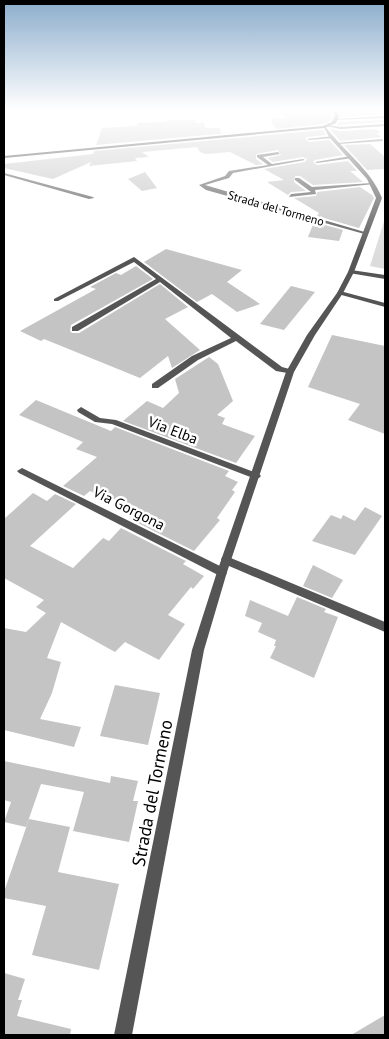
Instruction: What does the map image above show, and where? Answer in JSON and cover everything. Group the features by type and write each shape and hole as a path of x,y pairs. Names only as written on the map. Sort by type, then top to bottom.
{"street":[{"path":"261,157 272,165"},
{"path":"317,162 343,157"},
{"name":"Strada del Tormeno","path":"123,1035 198,650 224,566 290,372 311,335 340,293 351,272 379,198 372,184 352,157"},
{"name":"Strada del Tormeno","path":"302,160 231,172 227,178 201,185 208,189 366,234"},
{"path":"4,174 91,198"},
{"name":"Strada del Tormeno","path":"291,196 314,193 297,179"},
{"name":"Strada del Tormeno","path":"311,189 372,184"},
{"path":"56,300 134,259 236,338 279,369 290,372"},
{"path":"351,272 385,277"},
{"path":"75,329 161,279"},
{"path":"340,293 385,305"},
{"path":"155,386 195,358 236,338"},
{"name":"Via Elba","path":"81,410 98,420 113,422 256,476"},
{"name":"Via Gorgona","path":"22,471 224,566"},
{"path":"224,566 385,627"}],"shaded area":[{"path":"385,218 385,269 370,266"}],"building":[{"path":"62,157 142,157 135,158 137,161 89,166 91,162 53,179 4,168 4,164"},
{"path":"241,157 256,157 263,164 256,165"},
{"path":"269,157 300,157 273,162 267,158"},
{"path":"304,157 329,157 315,160 313,162 317,165 348,161 357,171 350,171 363,182 313,185 300,176 295,176 294,182 306,191 291,192 288,195 267,182 284,180 264,169 305,162 307,159"},
{"path":"355,157 385,157 385,169 367,170"},
{"path":"145,172 157,188 142,191 128,179"},
{"path":"360,187 374,198 359,228 317,216 319,213 294,198 316,196 317,192"},
{"path":"314,222 343,230 339,241 308,237"},
{"path":"166,249 242,270 227,282 260,304 237,312 212,294 197,302 144,262"},
{"path":"136,266 153,279 71,325 70,331 72,333 79,333 160,284 188,307 165,319 200,350 172,368 168,356 140,378 44,339 41,341 20,331 96,289 90,287 116,273 121,275"},
{"path":"291,286 315,292 284,330 260,324"},
{"path":"332,335 385,346 385,434 348,420 360,404 308,387"},
{"path":"209,357 218,364 233,401 217,415 225,418 222,424 255,436 236,463 123,421 147,401 163,408 179,393 175,379"},
{"path":"36,400 111,431 115,427 229,471 225,476 238,482 232,490 235,492 217,518 220,520 194,551 130,519 138,511 104,494 101,496 90,491 84,496 63,486 97,457 76,449 83,442 19,415"},
{"path":"33,493 47,501 55,494 76,504 30,546 73,568 103,538 109,541 121,528 186,561 183,564 204,576 193,589 191,587 168,615 185,624 159,660 125,642 115,652 61,622 47,658 61,662 52,693 40,719 81,727 74,747 4,730 4,628 26,632 46,613 36,607 44,600 4,578 4,519"},
{"path":"365,507 382,516 355,555 312,541 331,515 341,519 343,515 355,521"},
{"path":"313,565 343,580 332,598 303,586"},
{"path":"297,597 326,609 324,612 338,617 314,678 270,658 276,646 274,646 276,640 258,632 262,623 245,616 250,600 288,616"},
{"path":"115,685 160,693 148,745 100,736"},
{"path":"4,761 110,783 111,776 138,781 133,801 138,801 129,842 73,831 84,792 41,784 26,827 4,822 11,802 4,800"},
{"path":"29,819 70,827 58,872 119,884 99,970 32,955 46,906 4,898 4,892"},
{"path":"4,973 25,979 18,1000 22,1000 17,1016 71,1029 70,1035 4,1035"},
{"path":"385,1015 385,1035 351,1035"}]}
